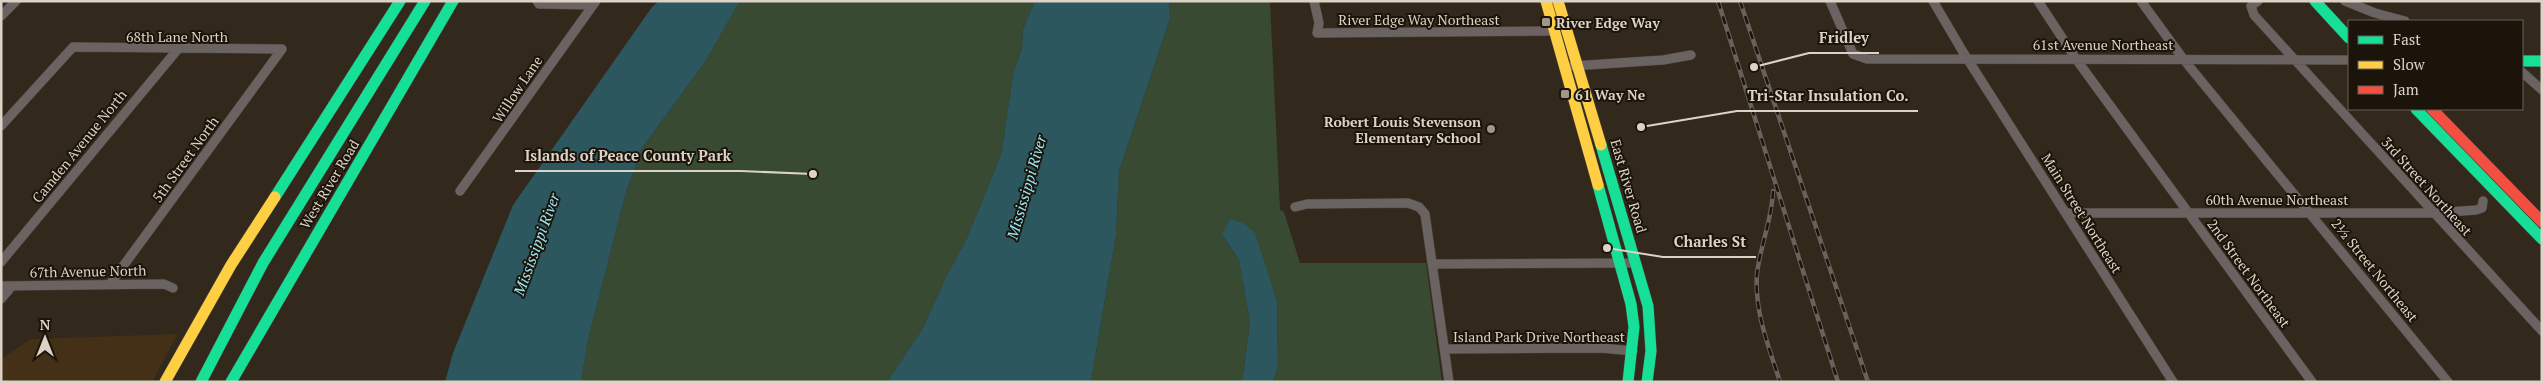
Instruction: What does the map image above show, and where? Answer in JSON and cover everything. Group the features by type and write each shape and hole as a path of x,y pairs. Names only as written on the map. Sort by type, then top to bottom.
{"main road":[{"path":"165,382 231,265 400,1"},
{"path":"201,382 263,263 425,1"},
{"name":"West River Road","path":"231,382 273,304 411,79 453,1"},
{"path":"1546,1 1631,304 1634,327 1633,351 1628,382"},
{"name":"East River Road","path":"1558,1 1648,306 1652,351 1647,382"},
{"path":"2315,1 2348,37"},
{"path":"2327,1 2348,23"},
{"path":"2523,61 2542,61"},
{"path":"2417,110 2542,239"},
{"path":"2433,110 2542,222"}],"street":[{"path":"1,16 16,1"},
{"path":"537,1 540,4 593,3"},
{"name":"River Edge Way Northeast","path":"1314,1 1319,23 1317,33 1554,32"},
{"name":"61st Avenue Northeast","path":"1830,1 1850,49 1857,57 1867,59 2348,60"},
{"name":"Main Street Northeast","path":"1933,1 1967,58 2173,382"},
{"name":"2nd Street Northeast","path":"2038,1 2076,59 2312,382"},
{"name":"2½ Street Northeast","path":"2141,1 2184,60 2448,382"},
{"name":"3rd Street Northeast","path":"2258,1 2251,6 2254,15 2542,331"},
{"path":"2345,1 2370,12 2401,20"},
{"name":"Willow Lane","path":"460,191 516,115 593,3"},
{"name":"68th Lane North","path":"12,114 73,48 282,50"},
{"name":"Camden Avenue North","path":"1,262 178,49"},
{"name":"5th Street North","path":"110,284 282,50"},
{"path":"1563,67 1655,60 1691,55"},
{"path":"2523,73 2542,90"},
{"path":"1,114 12,114"},
{"path":"1,126 12,114"},
{"name":"60th Avenue Northeast","path":"2066,213 2433,213 2476,210 2482,208 2483,201"},
{"path":"1295,207 1307,204 1408,203 1419,207 1425,214 1450,382"},
{"path":"1433,264 1636,263"},
{"name":"67th Avenue North","path":"1,286 164,284 174,288"},
{"path":"1,299 12,286"},
{"name":"Island Park Drive Northeast","path":"1445,349 1601,348 1633,351"}],"shaded area":[{"path":"178,334 152,382 1,382 1,359 31,339"}],"green space":[{"path":"740,1 1035,1 1023,29 1022,48 1013,75 1001,155 966,240 945,279 923,328 887,382 581,382 588,340 626,192 642,148 705,62"},
{"path":"1169,1 1270,1 1280,210 1284,212 1300,263 1426,263 1442,382 1273,382 1278,365 1277,302 1222,236 1239,260 1250,323 1242,382 1091,382 1116,234 1119,171 1170,18"}],"water":[{"name":"Mississippi River","path":"659,1 740,1 705,62 642,148 626,192 588,340 581,382 445,382 453,353 513,205 652,7"},
{"name":"Mississippi River","path":"1035,1 1169,1 1170,18 1119,171 1116,234 1091,382 887,382 923,328 945,279 966,240 1001,155 1013,75 1022,48 1023,29"},
{"path":"1230,219 1243,223 1255,233 1277,302 1278,365 1273,382 1242,382 1250,323 1239,260 1222,235"}],"railway":[{"path":"1718,1 1838,382"},
{"path":"1740,1 1868,382"},
{"path":"1773,191 1757,274 1757,288 1763,329 1780,382"}],"traffic: fast":[{"path":"275,197 400,1"},
{"path":"201,382 263,263 425,1"},
{"path":"231,382 285,286 399,97 453,1"},
{"path":"2315,1 2348,37"},
{"path":"2523,61 2542,61"},
{"path":"2417,110 2542,239"},
{"path":"1601,145 1648,306 1651,351 1647,382"},
{"path":"1598,185 1631,304 1634,327 1628,382"}],"traffic: slow":[{"path":"1546,1 1598,185"},
{"path":"1558,1 1601,145"},
{"path":"165,382 231,265 275,197"}],"traffic: jam":[{"path":"2433,110 2542,222"}],"place":[{"name":"River Edge Way","path":"1546,22"},
{"name":"Fridley","path":"1754,67"},
{"name":"61 Way Ne","path":"1565,94"},
{"name":"Tri-Star Insulation Co.","path":"1641,127"},
{"name":"Robert Louis Stevenson Elementary School","path":"1491,129"},
{"name":"Islands of Peace County Park","path":"813,174"},
{"name":"Charles St","path":"1607,248"}]}
